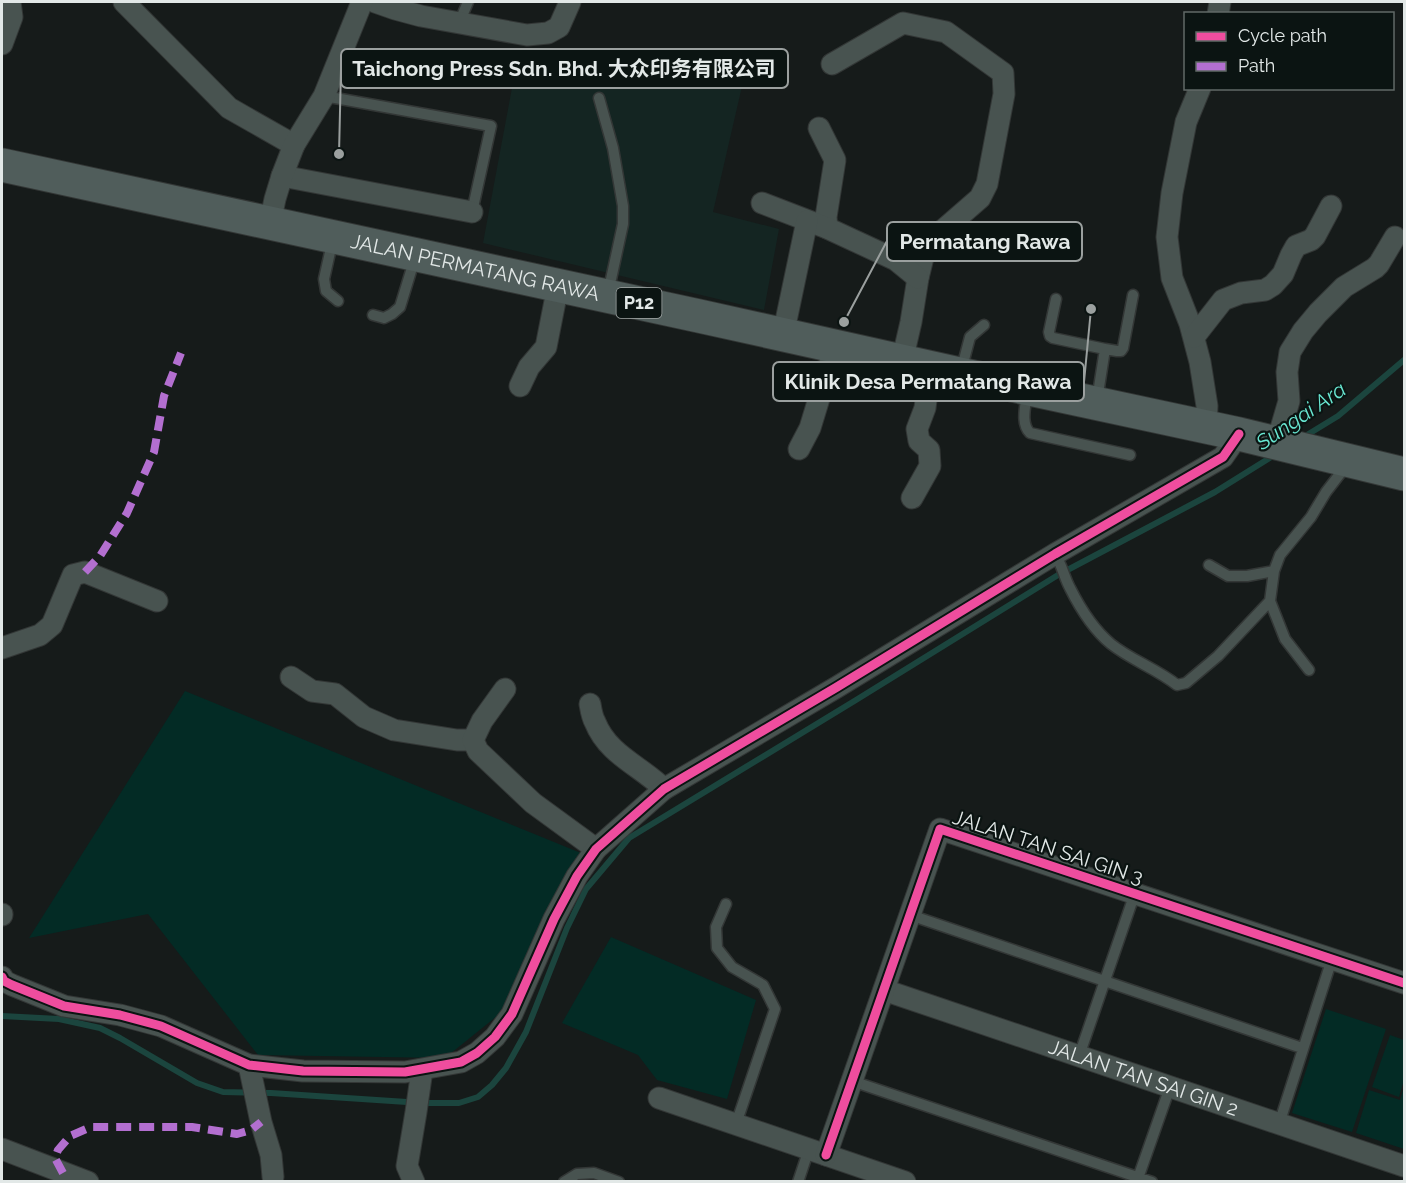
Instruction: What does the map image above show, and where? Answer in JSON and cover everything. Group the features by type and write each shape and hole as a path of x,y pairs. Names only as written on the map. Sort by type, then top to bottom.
{"main road":[{"name":"JALAN PERMATANG RAWA","path":"2,165 1206,426 1404,474"}],"street":[{"path":"2,44 12,17 10,2"},
{"path":"124,2 229,108 294,145"},
{"path":"270,223 282,176 294,145 324,96 362,2"},
{"path":"375,2 421,16 527,35 548,33 559,27 570,2"},
{"path":"832,64 903,23 946,32 1004,73 1004,94 987,184 980,198 926,245 918,278 911,322 931,368 925,408 917,429 919,441 929,450 930,466 912,498"},
{"path":"1199,90 1186,122 1172,193 1167,237 1172,278 1194,337 1200,362 1207,406 1206,426"},
{"path":"819,128 835,160 826,217 827,228"},
{"path":"282,176 472,212"},
{"path":"762,203 827,228 896,260 918,278"},
{"path":"1194,337 1223,300 1241,293 1265,290 1273,285 1283,274 1296,246 1315,236 1331,206"},
{"path":"783,335 807,221"},
{"path":"1277,442 1289,401 1287,372 1290,352 1303,331 1344,287 1379,264 1395,237"},
{"path":"520,386 529,367 546,348 558,286"},
{"path":"799,449 810,428 834,346"},
{"path":"2,977 4,981 12,985 64,1006 161,1026 250,1071 420,1074 461,1062 477,1053 495,1037 512,1014 554,918 577,876 596,849 664,789 1223,457 1239,434"},
{"path":"2,648 40,635 52,625 73,575 80,572 86,572 157,602"},
{"path":"291,677 312,691 335,694 364,717 394,730 457,740 473,740"},
{"path":"505,689 482,721 473,740 478,751 533,803 596,849"},
{"path":"590,704 603,738 616,753 664,789"},
{"name":"JALAN TAN SAI GIN 3","path":"818,1152 852,1081 940,829 1404,982"},
{"name":"JALAN TAN SAI GIN 2","path":"884,990 1404,1166"},
{"path":"250,1071 261,1122 272,1155 273,1177"},
{"path":"414,1182 407,1166 420,1074"},
{"path":"658,1098 905,1182"},
{"path":"2,1149 88,1182"}],"lane":[{"path":"459,22 468,2"},
{"path":"324,96 491,126 472,212"},
{"path":"599,98 613,148 623,206 623,224 607,296"},
{"path":"334,237 324,279 326,291 338,301"},
{"path":"373,315 384,318 400,307 416,255"},
{"path":"1056,299 1050,336 1121,351 1133,295"},
{"path":"931,368 984,325"},
{"path":"1096,403 1105,349"},
{"path":"1027,388 1024,420 1025,428 1030,433 1130,454"},
{"path":"1309,670 1285,639 1270,601 1274,571 1280,555 1311,516 1326,492 1339,458"},
{"path":"1056,557 1070,588 1094,626 1111,644 1168,677 1177,685 1186,683 1218,656 1270,601"},
{"path":"1209,565 1228,576 1247,576 1274,571"},
{"path":"1079,1056 1135,894"},
{"path":"726,904 716,927 717,948 732,967 763,985 775,1009 736,1124"},
{"path":"910,915 1302,1048"},
{"path":"1279,1124 1332,959"},
{"path":"852,1081 1152,1182"},
{"path":"1138,1179 1170,1087"},
{"path":"798,1182 818,1152"},
{"path":"564,1182 577,1174 594,1173 619,1182"}],"shaded area":[{"path":"581,54 657,76 662,63 746,69 713,212 779,229 764,310 483,243 517,61 571,71"}],"green space":[{"path":"185,691 598,860 502,1012 445,1058 258,1055 148,914 29,938"},
{"path":"611,937 756,1000 727,1099 657,1080 638,1055 562,1023"},
{"path":"1326,1009 1386,1029 1352,1132 1292,1113"},
{"path":"1390,1035 1404,1040 1404,1080 1399,1097 1372,1087"},
{"path":"1404,1086 1404,1149 1356,1133 1369,1090 1400,1100"}],"waterway":[{"name":"Sungai Ara","path":"1302,438 1338,416 1404,360"},
{"name":"Sungai Ara","path":"2,1016 59,1019 100,1028 197,1083 223,1092 422,1103 459,1103 478,1097 506,1068 526,1032 567,928 586,889 629,838 1058,575 1215,492 1276,454"}],"marked path":[{"path":"85,572 100,556 127,513 154,452 164,396 181,353"},
{"path":"63,1173 55,1158 58,1150 70,1136 91,1127 192,1127 237,1134 251,1130 261,1122"}],"cycle path":[{"path":"2,977 4,981 12,985 64,1006 120,1015 161,1026 249,1065 303,1071 405,1072 461,1062 477,1053 495,1037 512,1014 554,919 577,876 596,849 664,789 1055,554 1223,457 1239,434"},
{"path":"826,1155 940,829 1404,983"}],"place":[{"name":"Taichong Press Sdn. Bhd. 大众印务有限公司","path":"339,154"},
{"name":"Klinik Desa Permatang Rawa","path":"1091,309"},
{"name":"Permatang Rawa","path":"844,322"}]}
